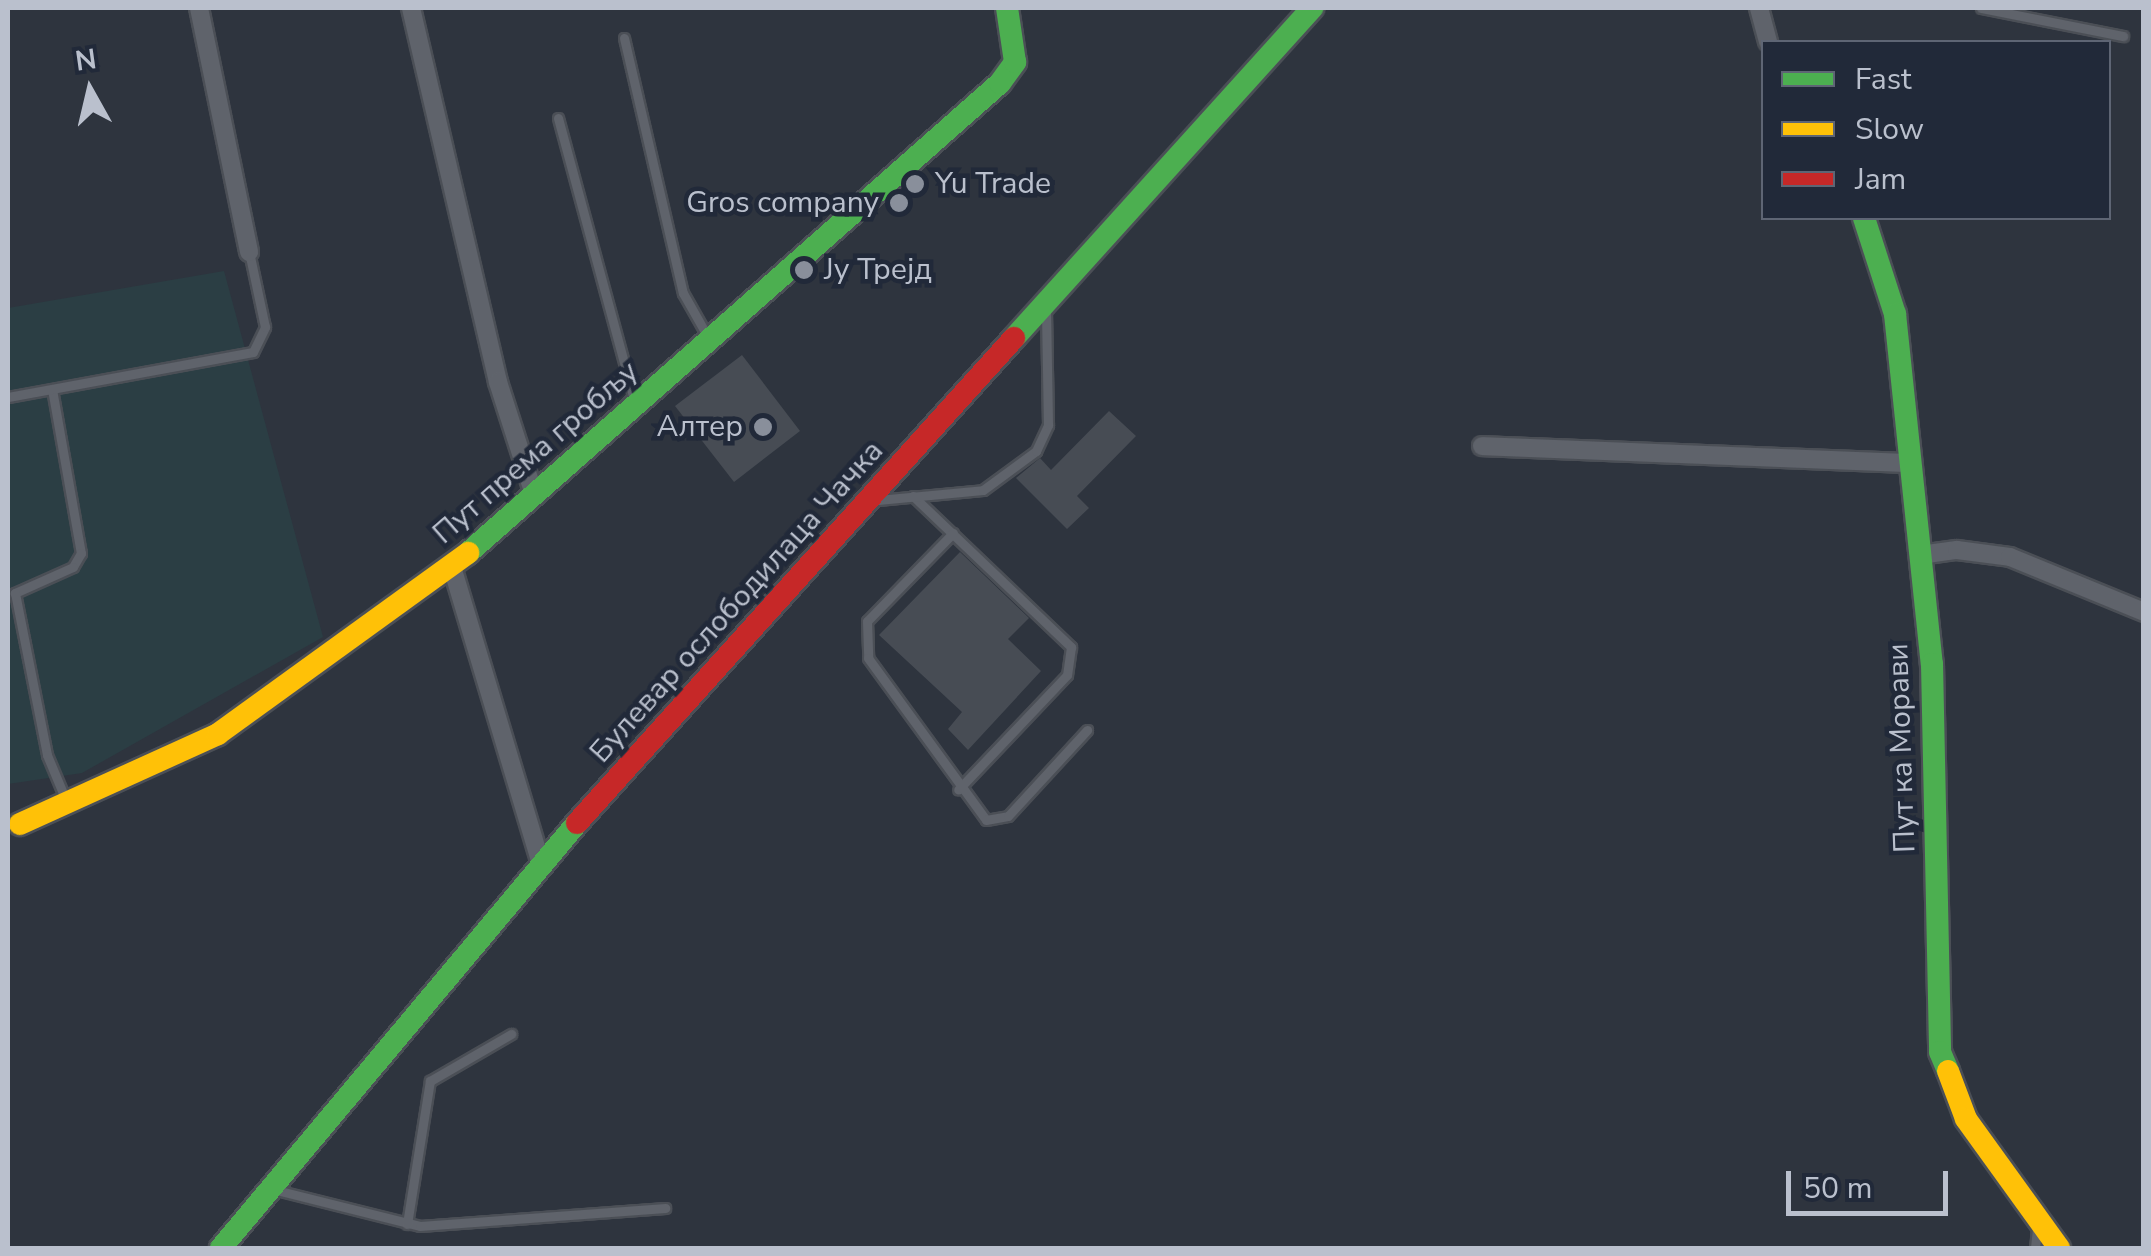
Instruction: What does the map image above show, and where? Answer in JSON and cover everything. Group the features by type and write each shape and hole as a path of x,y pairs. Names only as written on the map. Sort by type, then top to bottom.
{"street":[{"path":"199,8 249,252"},
{"path":"411,8 498,382 534,494"},
{"name":"Пут према гробљу","path":"20,824 218,734 452,567 1000,83 1014,62 1007,8"},
{"name":"Булевар ослободилаца Чачка","path":"221,1248 541,863 1312,8"},
{"path":"1759,8 1767,40"},
{"name":"Пут ка Морави","path":"1865,220 1895,314 1932,664 1940,1052 1966,1120 2059,1248"},
{"path":"1482,446 1910,464"},
{"path":"1920,555 1958,550 2010,558 2144,612"},
{"path":"452,567 541,863"}],"lane":[{"path":"1981,8 2123,36"},
{"path":"624,38 683,292 711,342"},
{"path":"558,118 636,406"},
{"path":"8,396 253,352 264,327 249,252"},
{"path":"868,501 984,490 1036,451 1048,425 1046,304"},
{"path":"52,389 81,553 73,567 14,593 47,755 68,802"},
{"path":"914,496 1069,639 1072,655 1068,675 958,790"},
{"path":"953,533 867,621 862,640 958,790 978,818 1001,819 1087,730"},
{"path":"407,1224 430,1080 511,1034"},
{"path":"269,1188 407,1224 472,1227 665,1208"},
{"path":"2035,1248 2038,1222"}],"shaded area":[{"path":"224,271 323,637 82,773 8,784 8,308"}],"building":[{"path":"742,355 800,431 734,482 675,406"},
{"path":"1109,411 1136,436 1077,496 1089,508 1067,529 1016,478 1040,458 1051,470"},
{"path":"960,552 1029,618 1008,639 1041,671 968,750 948,729 962,712 879,635"}],"traffic: fast":[{"path":"468,553 1000,83 1015,62 1007,8"},
{"path":"1014,338 1312,8"},
{"path":"1865,220 1895,314 1932,664 1940,1052 1948,1071"},
{"path":"221,1248 577,823"}],"traffic: slow":[{"path":"20,824 218,734 468,553"},
{"path":"1948,1071 1966,1119 2059,1248"}],"traffic: jam":[{"path":"577,823 1014,338"}],"place":[{"name":"Yu Trade","path":"915,184"},
{"name":"Gros company","path":"899,203"},
{"name":"Ју Трејд","path":"804,270"},
{"name":"Алтер","path":"763,427"}]}
